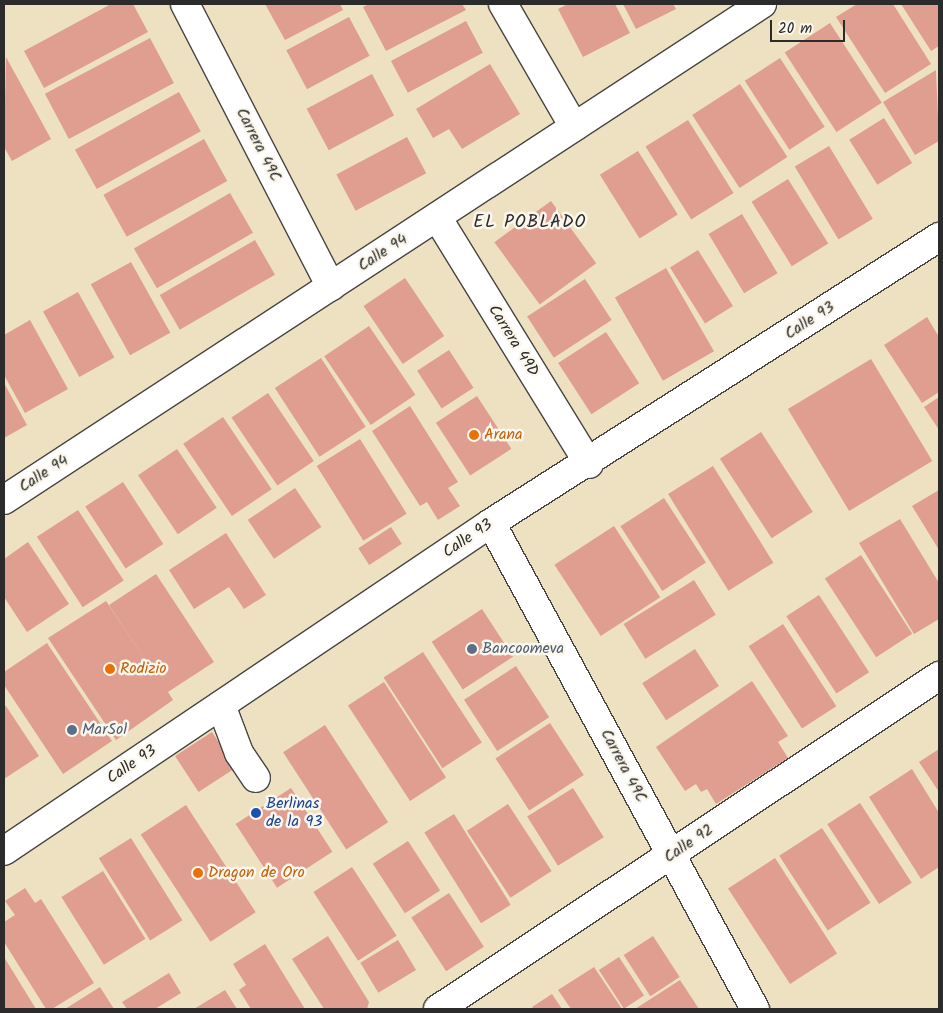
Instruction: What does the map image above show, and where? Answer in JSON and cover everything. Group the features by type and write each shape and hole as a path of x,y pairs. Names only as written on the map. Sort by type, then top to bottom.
{"street":[{"name":"Carrera 49C","path":"185,4 332,287"},
{"path":"503,4 574,127"},
{"name":"Calle 94","path":"4,500 762,4"},
{"name":"Carrera 49D","path":"437,217 589,464"},
{"name":"Calle 93","path":"4,851 492,523 589,464 939,237"},
{"name":"Carrera 49C","path":"492,523 754,1009"},
{"name":"Calle 92","path":"438,1009 671,856 939,676"},
{"path":"221,705 240,753 256,778"}],"building":[{"path":"111,4 133,4 148,32 44,88 24,51"},
{"path":"265,4 340,4 343,10 285,40"},
{"path":"369,4 462,4 466,10 386,51 363,7"},
{"path":"568,4 615,4 630,33 583,57 558,9"},
{"path":"623,4 673,4 676,9 636,29"},
{"path":"857,4 893,4 931,64 885,93 836,17"},
{"path":"901,4 939,4 939,46 931,51"},
{"path":"349,17 370,56 307,89 286,50"},
{"path":"466,21 483,53 408,93 391,61"},
{"path":"830,23 882,103 836,132 785,52"},
{"path":"150,38 174,83 69,139 45,94"},
{"path":"6,57 51,139 12,161 4,147"},
{"path":"780,58 825,127 789,150 745,81"},
{"path":"490,64 520,114 462,149 449,129 433,138 416,109"},
{"path":"936,70 939,141 915,155 883,102"},
{"path":"372,74 394,115 329,150 307,109"},
{"path":"740,84 787,157 740,188 692,115"},
{"path":"179,92 201,131 97,189 75,150"},
{"path":"884,118 912,163 877,185 849,140"},
{"path":"688,120 734,193 691,219 646,146"},
{"path":"407,137 426,173 356,211 336,175"},
{"path":"204,139 227,181 127,237 103,195"},
{"path":"829,146 873,219 838,239 795,167"},
{"path":"638,151 678,215 640,238 600,175"},
{"path":"788,179 828,243 792,266 752,202"},
{"path":"230,193 253,233 157,288 134,248"},
{"path":"551,201 596,263 540,304 494,242"},
{"path":"742,214 778,273 744,293 709,234"},
{"path":"255,240 275,275 180,330 160,295"},
{"path":"698,250 733,306 705,323 670,267"},
{"path":"131,262 170,333 130,355 91,284"},
{"path":"666,268 714,351 663,381 615,298"},
{"path":"405,278 444,336 403,364 364,306"},
{"path":"585,279 612,320 554,358 527,317"},
{"path":"78,292 114,358 79,377 43,311"},
{"path":"927,317 939,337 939,392 922,403 884,345"},
{"path":"30,320 68,389 25,413 4,375 4,335"},
{"path":"369,326 415,395 371,425 324,356"},
{"path":"606,332 639,383 591,414 558,363"},
{"path":"449,350 474,388 442,408 417,371"},
{"path":"321,358 366,427 320,457 275,388"},
{"path":"871,359 932,461 849,511 788,409"},
{"path":"4,383 27,425 4,438"},
{"path":"268,393 314,461 277,486 232,418"},
{"name":"Arana","path":"477,396 511,449 470,476 436,423"},
{"path":"939,397 939,430 924,407"},
{"path":"410,406 458,482 448,488 460,506 438,520 427,502 420,506 372,431"},
{"path":"223,417 272,489 232,516 183,444"},
{"path":"761,432 813,512 772,538 720,459"},
{"path":"360,439 407,514 363,541 317,466"},
{"path":"177,449 217,508 178,534 138,475"},
{"path":"713,466 773,563 728,591 668,494"},
{"path":"123,482 163,544 126,569 85,507"},
{"path":"295,488 321,527 274,559 248,520"},
{"path":"939,490 939,550 912,506"},
{"path":"664,498 706,563 662,591 620,526"},
{"path":"78,510 124,580 83,607 37,537"},
{"path":"900,519 939,583 939,619 914,634 859,543"},
{"path":"614,526 660,597 601,636 554,565"},
{"path":"391,527 402,544 369,565 358,548"},
{"path":"226,533 266,595 244,609 229,587 194,609 169,570"},
{"path":"28,542 69,604 27,632 4,597 4,559"},
{"path":"861,555 912,634 876,657 825,578"},
{"path":"156,574 214,662 168,692 173,700 116,740 48,638 106,601 153,671 109,605"},
{"path":"694,580 716,615 645,659 624,624"},
{"path":"819,595 869,672 836,693 786,616"},
{"name":"Bancoomeva","path":"482,609 513,657 463,689 432,642"},
{"path":"783,624 836,706 802,729 749,646"},
{"path":"47,643 112,741 63,774 4,685 4,672"},
{"path":"695,649 719,686 666,720 642,683"},
{"path":"423,652 482,743 442,768 384,678"},
{"path":"516,666 549,717 497,751 464,700"},
{"path":"752,681 788,736 778,742 788,758 716,804 707,789 701,792 696,784 685,791 656,747"},
{"path":"384,682 446,778 410,801 348,705"},
{"path":"6,706 39,756 4,779 4,707"},
{"path":"550,723 584,775 529,810 495,758"},
{"path":"325,725 388,822 346,850 283,752"},
{"path":"212,732 235,768 199,792 175,756"},
{"path":"939,749 939,792 919,762"},
{"path":"912,769 939,813 939,867 921,879 869,797"},
{"path":"291,788 332,852 277,888 236,824"},
{"path":"573,788 604,837 558,866 527,817"},
{"path":"860,803 912,883 879,904 827,824"},
{"path":"508,804 552,871 510,898 467,831"},
{"name":"Dragon de Oro","path":"186,805 256,912 210,942 141,834"},
{"path":"454,814 511,905 481,923 424,833"},
{"path":"822,828 870,903 828,930 779,856"},
{"path":"131,838 182,920 150,940 99,858"},
{"path":"408,841 440,890 405,913 373,864"},
{"path":"775,858 837,954 790,984 728,888"},
{"path":"352,867 397,936 358,961 313,892"},
{"path":"103,871 145,939 104,965 61,897"},
{"path":"25,888 35,903 41,899 94,983 52,1009 46,1009 4,942 4,922 15,915 5,901"},
{"path":"449,893 484,947 446,971 411,918"},
{"path":"328,936 369,1002 367,1009 324,1009 292,959"},
{"path":"653,936 680,977 650,996 624,955"},
{"path":"398,940 416,970 378,993 360,963"},
{"path":"265,944 305,1009 251,1009 239,990 246,985 233,964"},
{"path":"4,957 36,1009 4,1009"},
{"path":"619,957 644,996 624,1009 599,970"},
{"path":"594,967 622,1009 571,1009 558,990"},
{"path":"169,973 181,993 155,1009 127,1009 122,1002"},
{"path":"680,980 699,1009 635,1009"},
{"path":"100,987 114,1009 65,1009"},
{"path":"225,990 237,1009 194,1009"},
{"path":"552,994 562,1009 534,1009 532,1007"}],"place":[{"name":"Arana","path":"474,435"},
{"name":"Bancoomeva","path":"472,649"},
{"name":"Rodizio","path":"110,669"},
{"name":"MarSol","path":"72,730"},
{"name":"Berlinas de la 93","path":"256,813"},
{"name":"Dragon de Oro","path":"198,873"}],"district":[{"name":"EL POBLADO","path":"530,223"}]}
